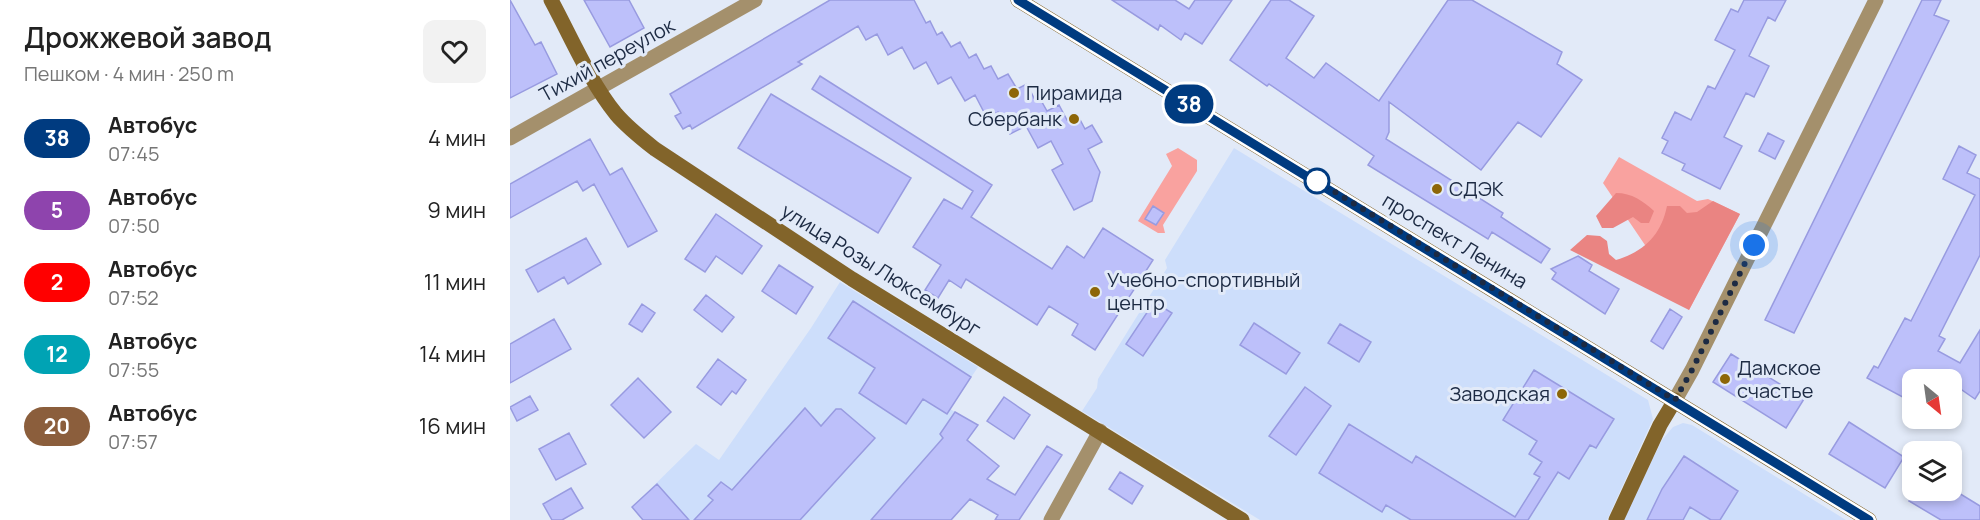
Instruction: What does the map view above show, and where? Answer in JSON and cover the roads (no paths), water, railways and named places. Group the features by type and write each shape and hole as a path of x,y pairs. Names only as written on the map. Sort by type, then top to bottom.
{"street":[{"name":"улица Розы Люксембург","path":"550,0 616,114 634,133 655,149 852,279 1242,520"},
{"name":"Тихий переулок","path":"510,138 755,0"},
{"name":"проспект Ленина","path":"1018,0 1869,520"},
{"path":"1616,520 1660,425 1692,370 1876,0"},
{"path":"1051,520 1100,431"}],"place":[{"name":"Пирамида","path":"1014,93"},
{"name":"Сбербанк","path":"1074,119"},
{"name":"СДЭК","path":"1437,189"},
{"name":"Учебно-спортивный центр","path":"1095,292"},
{"name":"Дамское счастье","path":"1725,379"},
{"name":"Заводская","path":"1562,394"}]}
